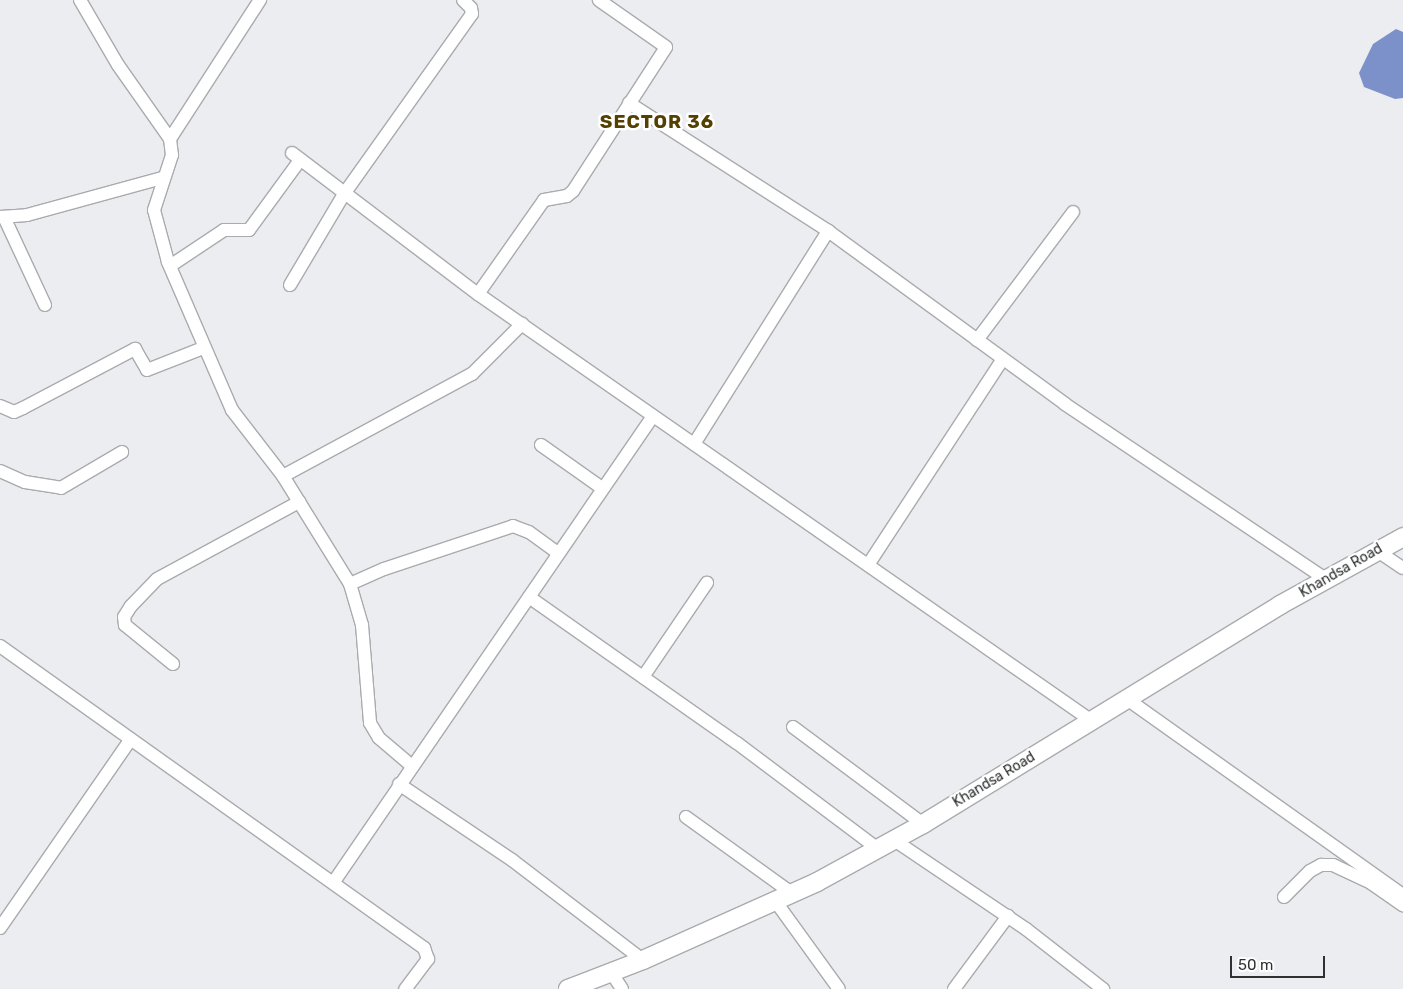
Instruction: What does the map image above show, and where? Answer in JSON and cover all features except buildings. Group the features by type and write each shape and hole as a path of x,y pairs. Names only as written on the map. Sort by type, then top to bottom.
{"street":[{"path":"80,0 118,65 170,139 172,155 162,178 154,210 170,266 232,410 283,476 350,584 362,625 370,723 379,738 412,766"},
{"path":"170,139 260,0"},
{"path":"290,285 344,194 472,14 470,6 463,0"},
{"path":"478,294 544,200 567,196 573,191 666,48 599,0"},
{"path":"629,103 828,231 1002,360 1327,580"},
{"path":"170,266 224,230 249,230 296,157 478,294 1092,721"},
{"path":"45,305 2,217 26,215 162,178"},
{"path":"977,340 1073,212"},
{"path":"694,444 828,231"},
{"path":"283,476 457,384 484,365 522,324"},
{"path":"0,406 7,411 23,408 135,349 147,370 204,348"},
{"path":"868,565 1002,360"},
{"path":"333,883 399,784 477,676 557,552 653,416"},
{"path":"541,445 602,488"},
{"path":"0,471 25,482 61,488 122,452"},
{"path":"173,664 124,623 124,617 135,601 151,584 175,568 299,502"},
{"path":"350,584 384,568 513,526 529,532 557,552"},
{"name":"Khandsa Road","path":"568,989 643,960 776,902 878,849 923,824 1376,550 1403,537"},
{"path":"1376,550 1403,568"},
{"path":"643,677 707,583"},
{"path":"529,597 643,677 878,849"},
{"path":"0,646 427,951 427,963 405,989"},
{"path":"1127,699 1403,895"},
{"path":"793,727 923,824"},
{"path":"0,928 130,740"},
{"path":"399,784 536,877 643,960"},
{"path":"686,817 793,894"},
{"path":"894,840 1008,916 1104,989"},
{"path":"1284,897 1310,871 1321,865 1333,865 1371,883 1403,905"},
{"path":"776,902 839,989"},
{"path":"954,989 1008,916"},
{"path":"611,972 622,989"}],"water":[{"path":"1396,29 1403,32 1403,98 1395,99 1364,87 1359,73 1373,44"}],"district":[{"name":"SECTOR 36","path":"657,122"}]}
